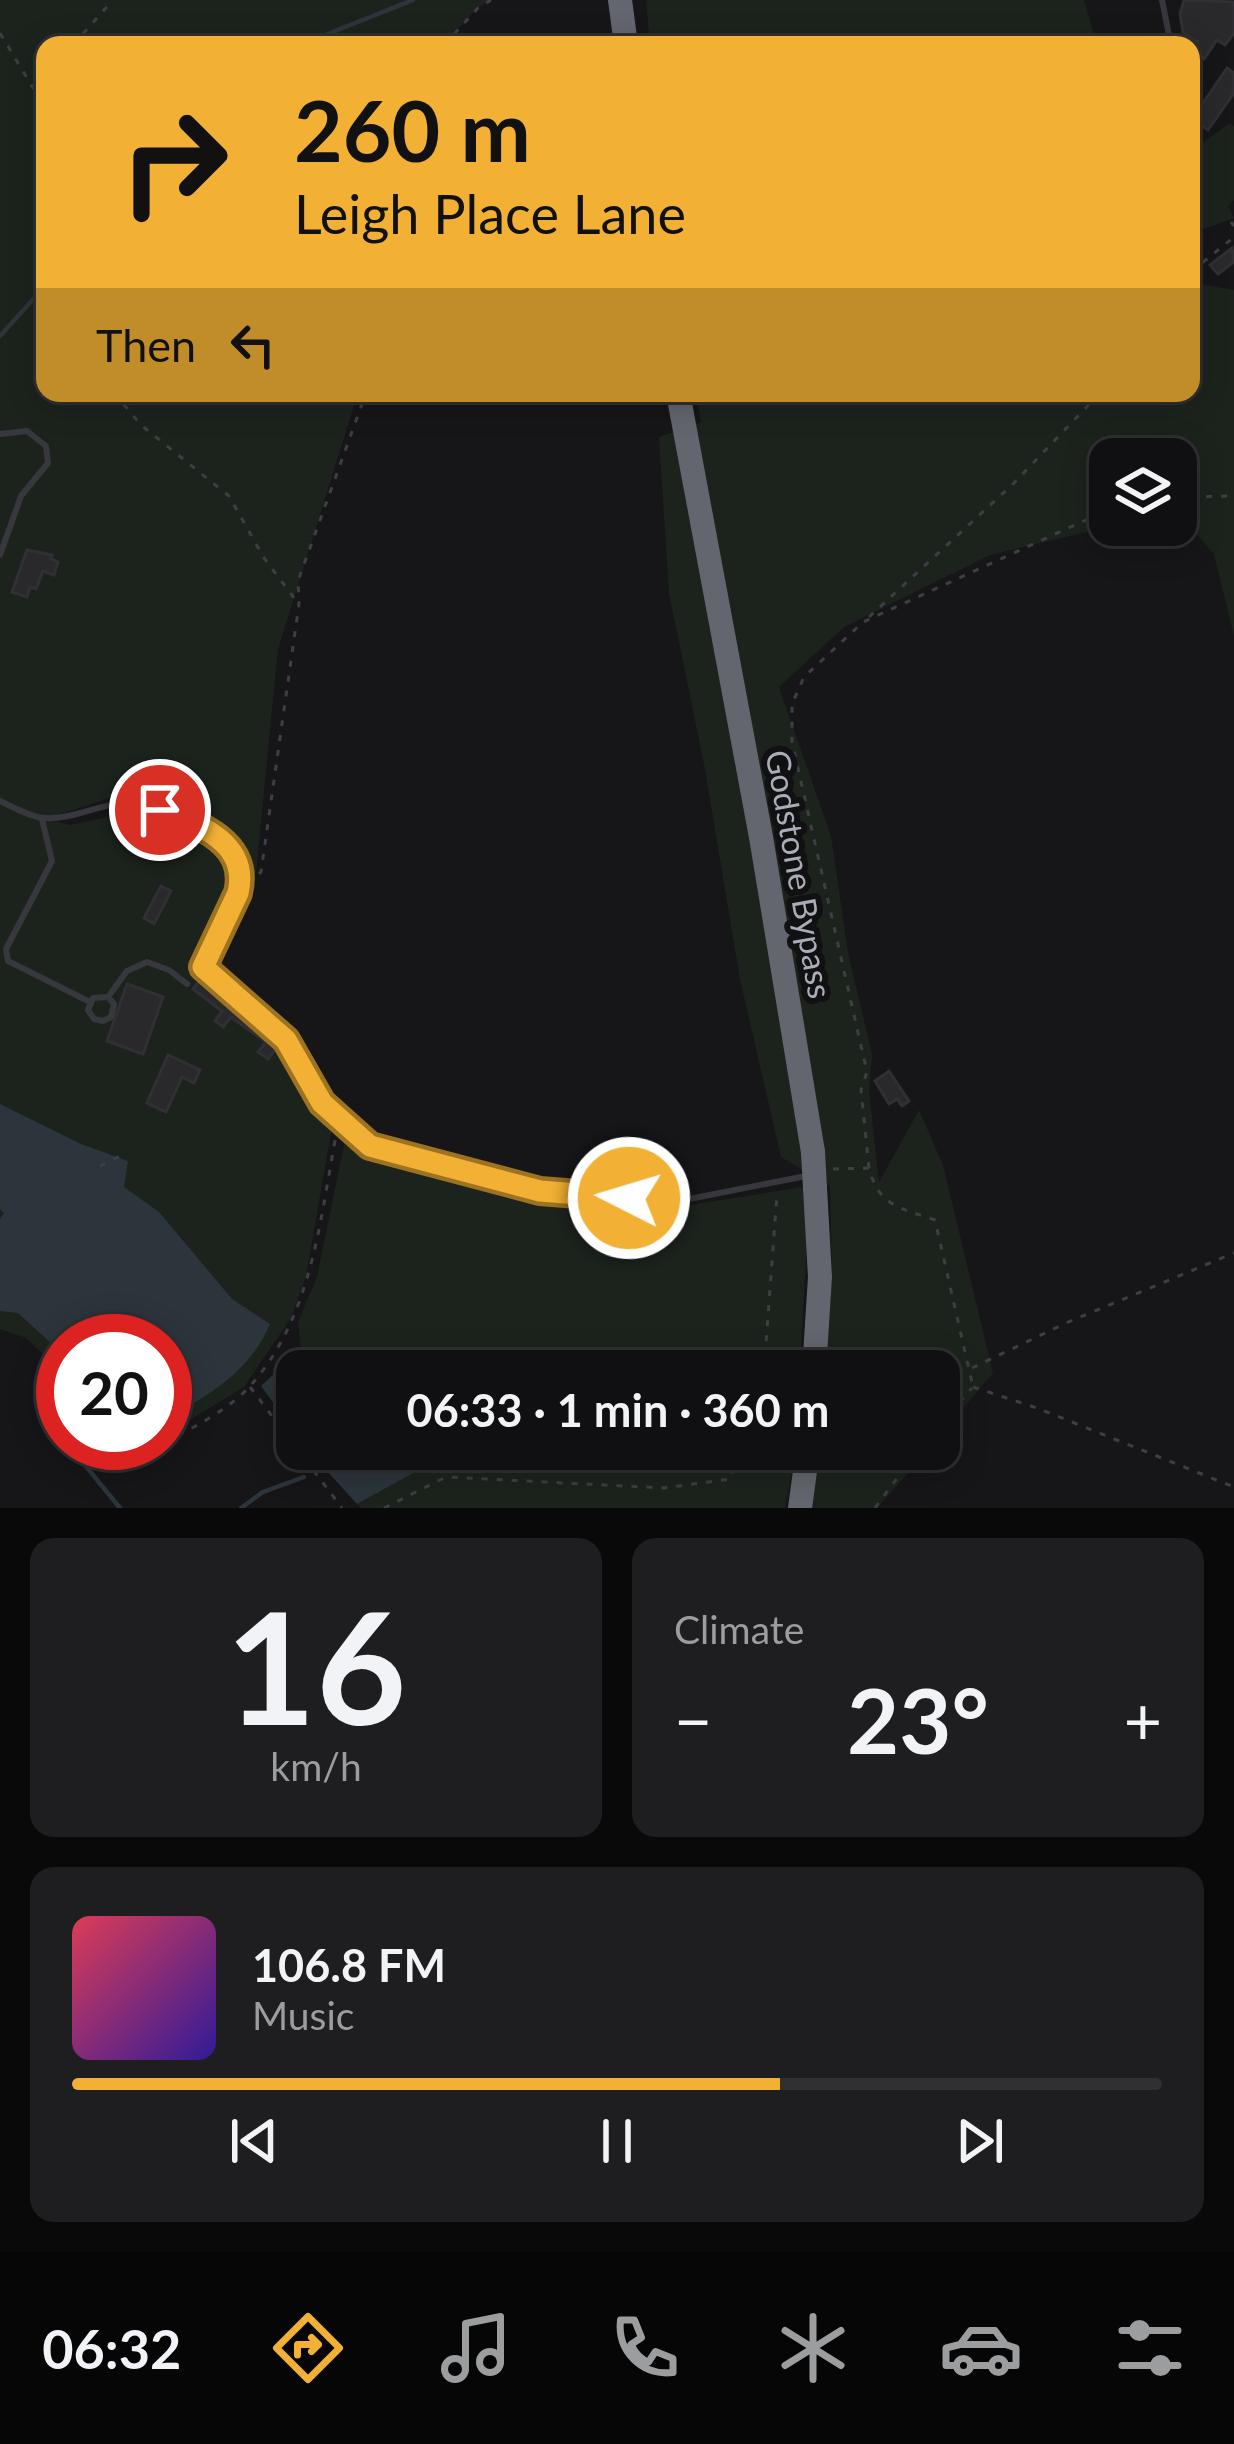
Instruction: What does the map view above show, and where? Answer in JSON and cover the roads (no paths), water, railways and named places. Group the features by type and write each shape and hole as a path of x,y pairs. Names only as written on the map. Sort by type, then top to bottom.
{"highway":[{"path":"620,0 625,36"},
{"name":"Godstone Bypass","path":"680,402 823,1160 808,1183 820,1277 815,1350"},
{"path":"800,1508 805,1470"}],"lane":[{"path":"1162,0 1170,36"},
{"path":"0,434 27,431 46,446 48,463 21,496 0,555"},
{"path":"0,801 42,819 127,803 205,826 235,854 241,880 203,967 286,1040 322,1103 370,1146 540,1191 674,1202 778,1180 808,1183"},
{"path":"42,819 52,862 6,949 8,961 90,1002"},
{"path":"108,998 127,971 148,962 187,984"},
{"path":"97,996 108,998 114,1013 103,1022 90,1014 90,1002 97,996"}],"waterway":[{"path":"323,36 413,0"},
{"path":"0,336 36,296"},
{"path":"89,1470 120,1508"},
{"path":"241,1508 263,1492 304,1477"}]}
